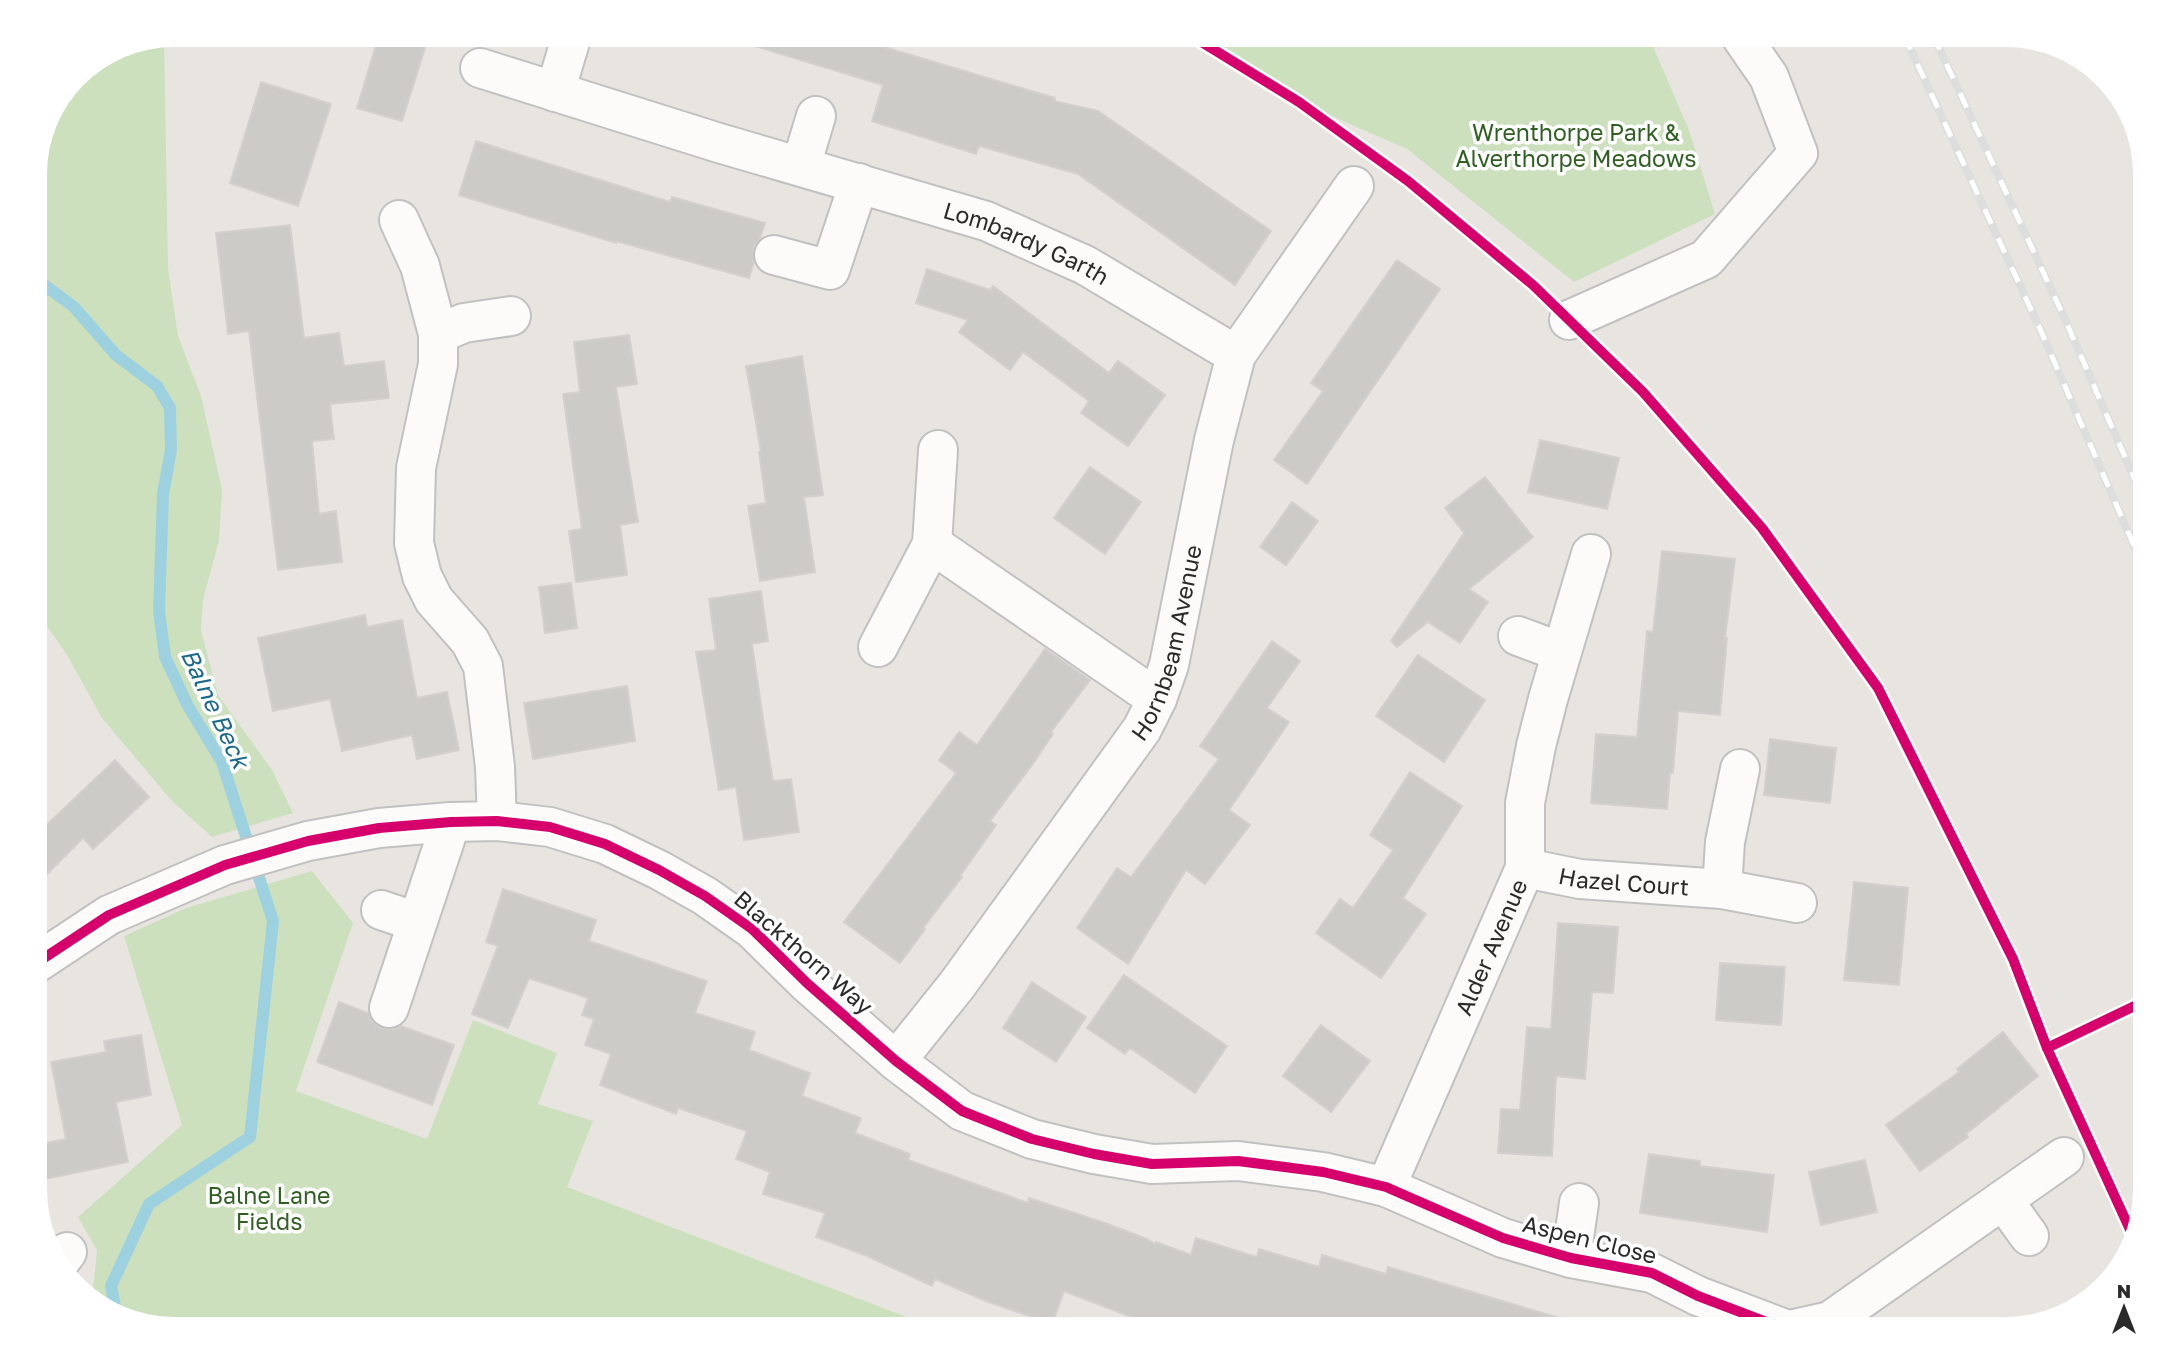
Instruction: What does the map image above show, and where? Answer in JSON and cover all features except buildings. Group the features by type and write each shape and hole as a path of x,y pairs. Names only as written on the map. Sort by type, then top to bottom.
{"street":[{"path":"555,92 568,47"},
{"path":"1569,320 1706,259 1798,153 1769,77 1748,47"},
{"name":"Lombardy Garth","path":"480,68 719,143 986,221 1085,265 1236,355"},
{"path":"801,166 816,116"},
{"path":"774,255 830,270 859,183"},
{"name":"Hornbeam Avenue","path":"896,1061 957,985 1142,729 1157,699 1169,665 1214,440 1236,355 1354,186"},
{"path":"399,220 420,266 438,334 438,364 416,468 414,543 422,576 434,600 470,641 483,666 495,767 497,821"},
{"path":"438,334 464,323 510,316"},
{"path":"878,648 932,544 938,450"},
{"path":"932,544 1157,699"},
{"name":"Alder Avenue","path":"1386,1187 1525,868 1525,803 1539,734 1591,554"},
{"path":"1518,636 1561,652"},
{"name":"Hazel Court","path":"1722,889 1725,842 1740,769"},
{"name":"Blackthorn Way","path":"48,953 109,915 225,865 308,841 379,828 451,822 497,821 550,827 604,844 705,896 752,929 808,984 896,1061 962,1111 1032,1139 1094,1154 1153,1164 1238,1161 1324,1172 1386,1187"},
{"path":"389,1009 451,822"},
{"name":"Hazel Court","path":"1525,868 1580,880 1722,889 1797,903"},
{"path":"381,910 417,922"},
{"path":"1836,1317 2064,1157"},
{"name":"Aspen Close","path":"1386,1187 1503,1238 1571,1258 1652,1273 1698,1296 1753,1317"},
{"path":"2003,1200 2029,1236"},
{"name":"Aspen Close","path":"1571,1258 1578,1203"}],"green space":[{"name":"Wrenthorpe Park & Alverthorpe Meadows","path":"1210,47 1653,47 1689,130 1715,214 1574,282 1407,149 1299,102"},
{"path":"164,48 168,268 178,336 201,396 222,490 219,540 203,600 201,631 218,695 272,770 293,813 212,837 171,800 102,718 67,655 48,628 48,158 60,118 73,97 90,79 118,60"},
{"name":"Balne Lane Fields","path":"312,871 353,923 296,1091 427,1139 473,1020 557,1053 538,1104 593,1121 567,1187 907,1317 174,1317 158,1316 118,1304 93,1288 97,1250 78,1217 182,1125 124,936 186,908"}],"waterway":[{"name":"Balne Beck","path":"48,288 74,307 116,355 157,386 170,408 171,450 163,494 159,611 165,657 188,706 222,762 273,921 250,1137 149,1204 111,1286 114,1301"}],"railway":[{"path":"1910,47 2041,331 2133,543"},
{"path":"1939,47 2064,317 2133,475"}],"cycle path":[{"path":"1210,47 1299,102 1408,181 1533,285 1643,392 1762,528 1878,688 2013,959 2047,1048 2128,1224"},
{"path":"48,955 109,915 225,865 308,841 379,828 451,822 497,821 550,827 605,844 705,896 752,929 808,984 896,1061 962,1111 1032,1139 1094,1154 1152,1164 1238,1161 1323,1172 1386,1187 1503,1238 1571,1258 1652,1273 1698,1296 1753,1317"},
{"path":"2047,1048 2133,1007"}]}
